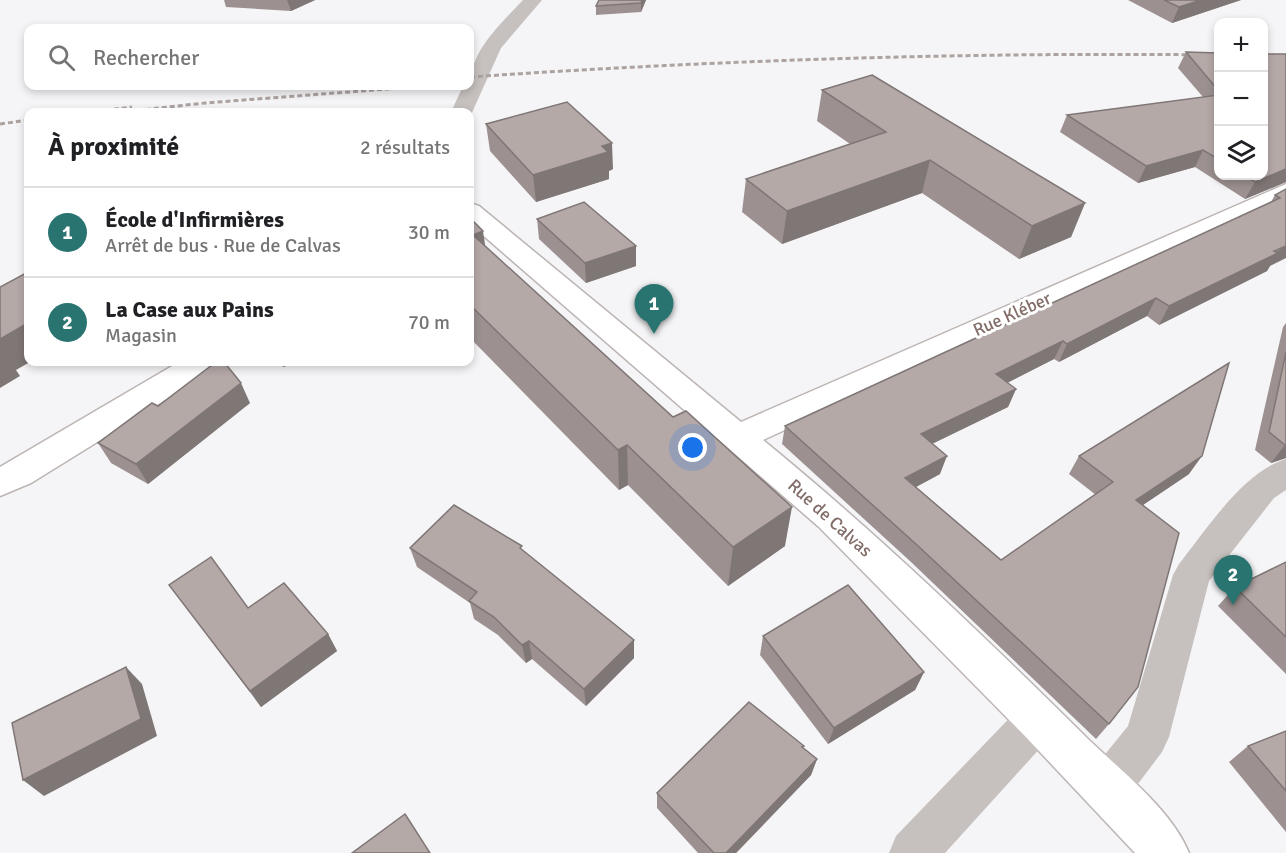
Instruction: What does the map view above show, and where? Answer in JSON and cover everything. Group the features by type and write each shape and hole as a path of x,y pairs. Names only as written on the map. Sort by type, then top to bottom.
{"street":[{"path":"474,86 492,46 533,0"},
{"path":"464,108 472,90"},
{"name":"Rue Kléber","path":"738,437 1286,191"},
{"name":"Rue de Calvas","path":"474,214 832,517 1038,719 1144,827 1165,853"},
{"path":"0,482 19,474 193,366"},
{"path":"1106,789 1147,737 1192,575 1262,488 1286,472"},
{"path":"913,853 1038,719"}],"building":[{"path":"599,0 642,0 641,3 596,6"},
{"path":"1164,0 1201,0 1179,7"},
{"path":"1186,52 1214,53 1214,85"},
{"path":"1268,54 1286,54 1286,169 1268,177"},
{"path":"872,75 1085,203 1032,226 930,160 787,211 746,179 886,132 822,90"},
{"path":"1214,96 1214,157 1203,150 1146,166 1067,115"},
{"path":"567,102 612,143 602,146 608,152 533,175 486,124"},
{"path":"1286,189 1286,246 1274,251 1278,253 1169,306 1156,298 1067,344 1063,341 996,374 1016,389 921,434 947,456 905,478 1001,560 1113,482 1079,456 1229,363 1202,456 1136,500 1179,533 1138,687 1109,724 785,426 1280,198 1275,195"},
{"path":"584,202 636,246 585,263 537,219"},
{"path":"474,222 483,231 474,235"},
{"path":"474,236 673,417 686,411 792,507 733,547 627,445 618,450 474,309"},
{"path":"24,274 24,325 0,339 0,287"},
{"path":"1286,352 1286,445 1285,445 1269,432"},
{"path":"211,366 227,366 241,383 136,464 98,443 152,403 158,406"},
{"path":"454,505 522,546 520,548 634,640 584,689 529,641 522,645 494,617 469,601 477,592 410,548"},
{"path":"211,557 248,608 284,583 328,634 250,691 169,585"},
{"path":"1286,562 1286,637 1235,587"},
{"path":"848,585 924,672 834,728 763,636"},
{"path":"126,667 141,719 23,780 12,723"},
{"path":"749,702 817,759 726,853 714,853 657,793"},
{"path":"1286,731 1286,791 1248,746"},
{"path":"405,814 430,853 352,853"}],"railway":[{"path":"474,77 657,66 937,56 1214,55"},
{"path":"159,108 375,90"},
{"path":"124,108 132,107"},
{"path":"0,124 24,121"}],"place":[{"name":"École d'Infirmières","path":"654,334"},
{"name":"La Case aux Pains","path":"1233,605"}]}
